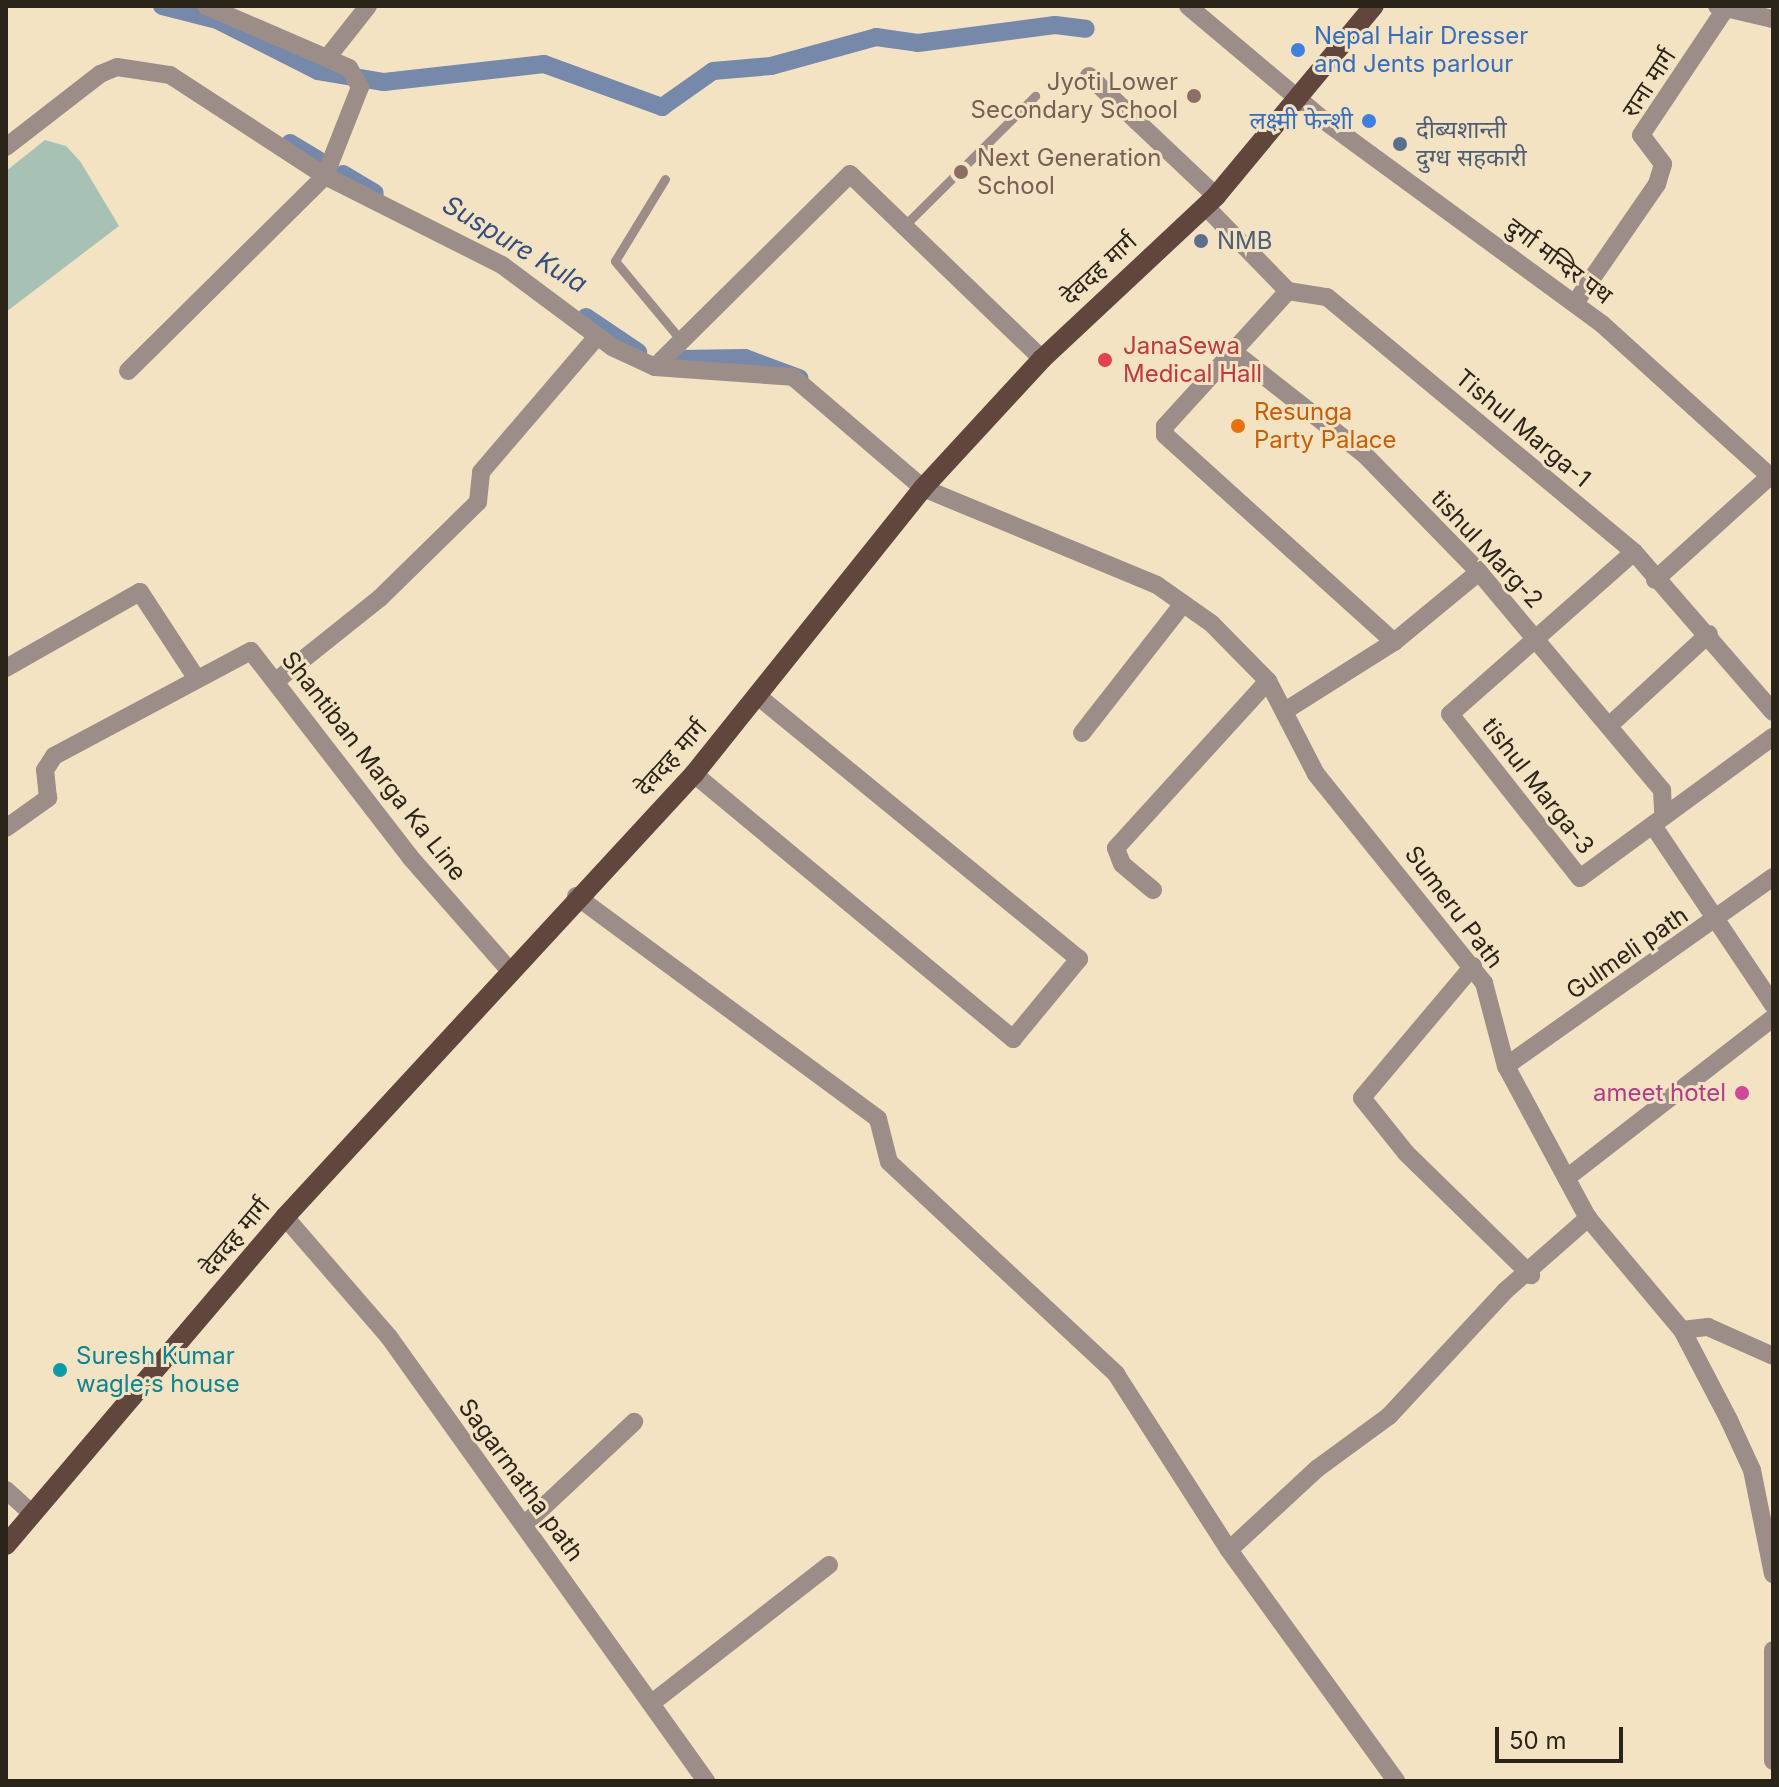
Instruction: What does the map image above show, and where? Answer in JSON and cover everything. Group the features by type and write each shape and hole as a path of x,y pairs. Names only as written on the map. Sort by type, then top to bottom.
{"main road":[{"name":"देवदह मार्ग","path":"6,1545 285,1217 511,972 576,896 694,774 759,697 923,488 1042,359 1210,201 1300,101 1374,6"}],"street":[{"path":"128,371 325,176 360,87 349,68 206,6"},
{"path":"327,58 368,6"},
{"name":"दुर्गा मन्दिर पथ","path":"1188,6 1300,101 1575,303 1772,478"},
{"path":"1720,7 1773,19"},
{"name":"राना मार्ग","path":"1575,303 1657,184 1663,164 1641,135 1720,7"},
{"path":"6,147 100,74 134,67 203,91 325,176 502,265 596,338 655,367 850,174 1042,359"},
{"path":"1089,76 1210,201 1288,291 1235,353 1165,426 1165,435 1394,642"},
{"name":"Tishul Marga-1","path":"1288,291 1327,297 1634,552 1655,580 1709,634 1773,712"},
{"path":"276,681 380,598 478,502 481,472 596,338"},
{"name":"tishul Marg-2","path":"1235,353 1364,454 1479,572 1611,724 1662,790 1658,819 1773,1005"},
{"name":"Sumeru Path","path":"655,367 793,377 923,488 1096,557 1182,605 1212,624 1268,681 1288,709 1288,728 1316,774 1473,966 1506,1066 1588,1218 1682,1330 1752,1470 1773,1574"},
{"path":"1655,580 1772,478"},
{"path":"1540,643 1634,552"},
{"path":"1288,709 1394,642 1479,572"},
{"path":"6,668 140,592 195,676 159,704 54,756 45,770 48,798 6,828"},
{"path":"1082,733 1182,605"},
{"path":"1611,724 1709,634"},
{"name":"tishul Marga-3","path":"1540,643 1450,714 1580,878 1658,819"},
{"name":"Shantiban Marga Ka Line","path":"195,676 251,651 410,857 511,972"},
{"path":"1153,890 1122,864 1116,848 1268,681"},
{"path":"694,774 1013,1039 1079,959 759,697"},
{"path":"1658,819 1773,737"},
{"name":"Gulmeli path","path":"1506,1066 1718,919 1773,877"},
{"path":"576,896 878,1119 889,1162 1116,1374 1229,1550 1396,1781"},
{"path":"1473,966 1362,1098 1406,1153 1531,1275"},
{"path":"1568,1177 1773,1018"},
{"name":"Sagarmatha path","path":"285,1217 389,1337 653,1702 706,1781"},
{"path":"1229,1550 1318,1468 1389,1416 1505,1291 1531,1275 1588,1218"},
{"path":"1682,1330 1708,1327 1773,1356"},
{"path":"524,1525 634,1422"},
{"path":"6,1490 33,1514"},
{"path":"653,1702 829,1565"},
{"path":"1773,1650 1773,1761"}],"lane":[{"path":"904,226 1035,96"},
{"path":"665,179 615,261 680,339"}],"green space":[{"path":"45,140 66,146 80,161 119,226 6,312 6,171"}],"waterway":[{"path":"162,6 217,20 318,71 384,82 544,64 662,107 713,71 771,66 876,37 918,43 1055,25 1086,29"},
{"name":"Suspure Kula","path":"290,143 318,160"},
{"name":"Suspure Kula","path":"343,174 375,193"},
{"name":"Suspure Kula","path":"586,317 638,352"},
{"name":"Suspure Kula","path":"679,359 745,358 799,378"}],"place":[{"name":"Nepal Hair Dresser and Jents parlour","path":"1298,50"},
{"name":"Jyoti Lower Secondary School","path":"1194,96"},
{"name":"लक्ष्मी फेन्शी","path":"1369,121"},
{"name":"दीब्यशान्ती दुग्ध सहकारी","path":"1400,144"},
{"name":"Next Generation School","path":"961,172"},
{"name":"NMB","path":"1201,241"},
{"name":"JanaSewa Medical Hall","path":"1105,360"},
{"name":"Resunga Party Palace","path":"1238,426"},
{"name":"ameet hotel","path":"1742,1093"},
{"name":"Suresh Kumar wagle;s house","path":"60,1370"}]}
